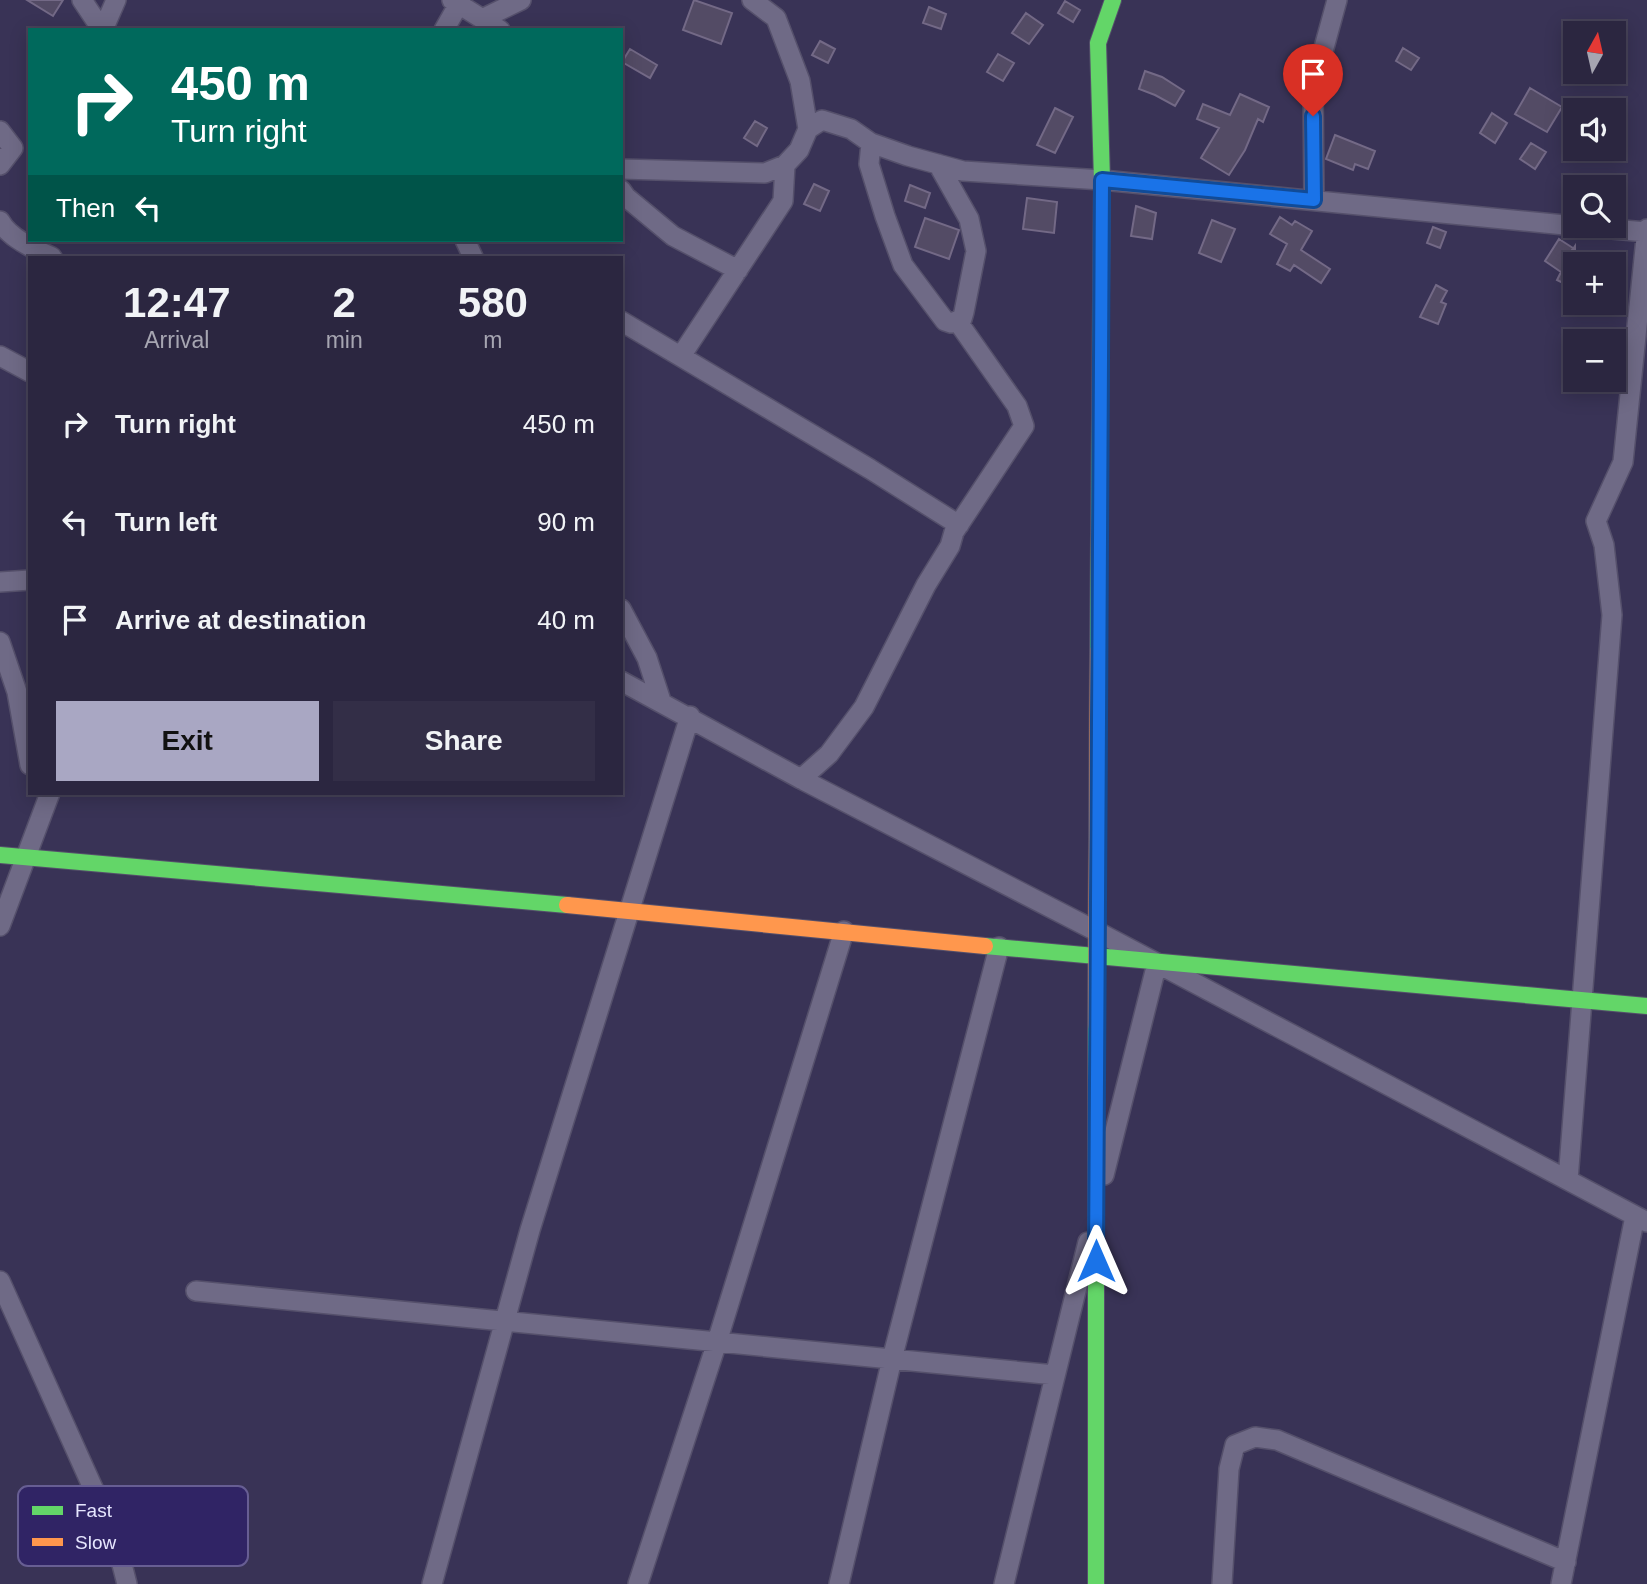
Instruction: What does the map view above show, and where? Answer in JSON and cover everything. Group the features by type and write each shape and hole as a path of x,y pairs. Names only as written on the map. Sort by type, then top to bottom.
{"street":[{"path":"82,0 101,28"},
{"path":"102,28 116,0"},
{"path":"482,19 521,0"},
{"path":"623,169 765,173 785,165 799,150 808,129 800,81 776,18 752,0"},
{"path":"1096,1584 1096,930 1102,180 1098,43 1113,0"},
{"path":"1314,200 1313,88 1337,0"},
{"path":"445,28 457,1 497,28"},
{"path":"808,129 822,120 851,129 871,143 963,171 1102,180 1563,225"},
{"path":"0,131 14,148 0,165"},
{"path":"871,143 869,164 903,265 945,321 958,322"},
{"path":"938,164 969,219 976,251 966,304 958,322"},
{"path":"681,356 783,201 785,165"},
{"path":"623,193 673,236 738,270"},
{"path":"0,221 4,229 50,256"},
{"path":"1568,1180 1612,615 1604,545 1596,521 1623,462 1647,231 1626,230"},
{"path":"623,322 959,525"},
{"path":"801,779 829,754 864,707 959,525 1024,426 1017,406 958,322"},
{"path":"0,356 28,371"},
{"path":"0,582 28,580"},
{"path":"623,613 647,658 661,701"},
{"path":"0,642 4,663 17,692 28,754"},
{"path":"623,682 690,716 801,779 1096,930 1641,1219 1561,1584"},
{"path":"432,1584 530,1230 690,716"},
{"path":"37,795 42,814"},
{"path":"0,926 49,795"},
{"path":"0,855 629,910 1157,963 1647,1006"},
{"path":"639,1584 844,932"},
{"path":"839,1584 892,1359 999,947"},
{"path":"1004,1584 1157,963"},
{"path":"0,1281 92,1486"},
{"path":"195,1291 1055,1375"},
{"path":"1222,1584 1229,1469 1235,1446 1255,1437 1277,1440 1566,1562"},
{"path":"122,1566 127,1584"}],"building":[{"path":"27,0 63,0 53,16"},
{"path":"694,0 732,13 721,44 683,30"},
{"path":"1065,1 1080,10 1073,22 1058,13"},
{"path":"929,7 946,14 941,29 923,23"},
{"path":"1026,13 1043,25 1029,44 1012,33"},
{"path":"820,41 835,49 828,63 812,55"},
{"path":"1403,48 1419,58 1411,70 1396,61"},
{"path":"630,49 657,65 650,78 623,60"},
{"path":"998,54 1014,63 1003,81 987,72"},
{"path":"1145,71 1162,77 1184,91 1175,106 1139,89"},
{"path":"1530,88 1562,107 1547,132 1515,114"},
{"path":"1240,94 1269,107 1263,122 1258,119 1245,150 1229,175 1201,158 1219,128 1197,119 1203,104 1230,115"},
{"path":"1055,108 1073,117 1055,153 1037,145"},
{"path":"1492,113 1507,123 1495,143 1480,133"},
{"path":"755,121 767,128 757,146 744,138"},
{"path":"1335,135 1375,151 1368,169 1355,164 1353,170 1326,159"},
{"path":"1531,143 1546,152 1535,169 1520,159"},
{"path":"814,184 829,191 820,211 804,204"},
{"path":"910,185 930,193 925,208 905,201"},
{"path":"1027,198 1057,202 1054,233 1023,229"},
{"path":"1136,206 1156,213 1152,239 1131,236"},
{"path":"1280,217 1292,225 1295,221 1312,231 1301,250 1330,269 1321,283 1294,265 1290,271 1277,264 1287,244 1270,234"},
{"path":"925,218 959,230 949,259 915,247"},
{"path":"1212,220 1235,229 1221,262 1199,253"},
{"path":"1433,227 1446,232 1440,248 1427,243"},
{"path":"1559,239 1573,248 1571,252 1563,252 1563,283 1557,280 1561,272 1545,261"},
{"path":"1436,285 1447,291 1441,302 1446,304 1438,324 1420,317"}],"traffic: fast":[{"path":"1098,651 1102,180 1098,43 1113,0"},
{"path":"0,855 567,905"},
{"path":"985,946 1647,1006"},
{"path":"1096,1025 1096,1584"}],"traffic: slow":[{"path":"1096,1025 1098,651"},
{"path":"567,905 985,946"}],"route":[{"path":"1096,1261 1102,180 1314,200 1313,116"}]}
